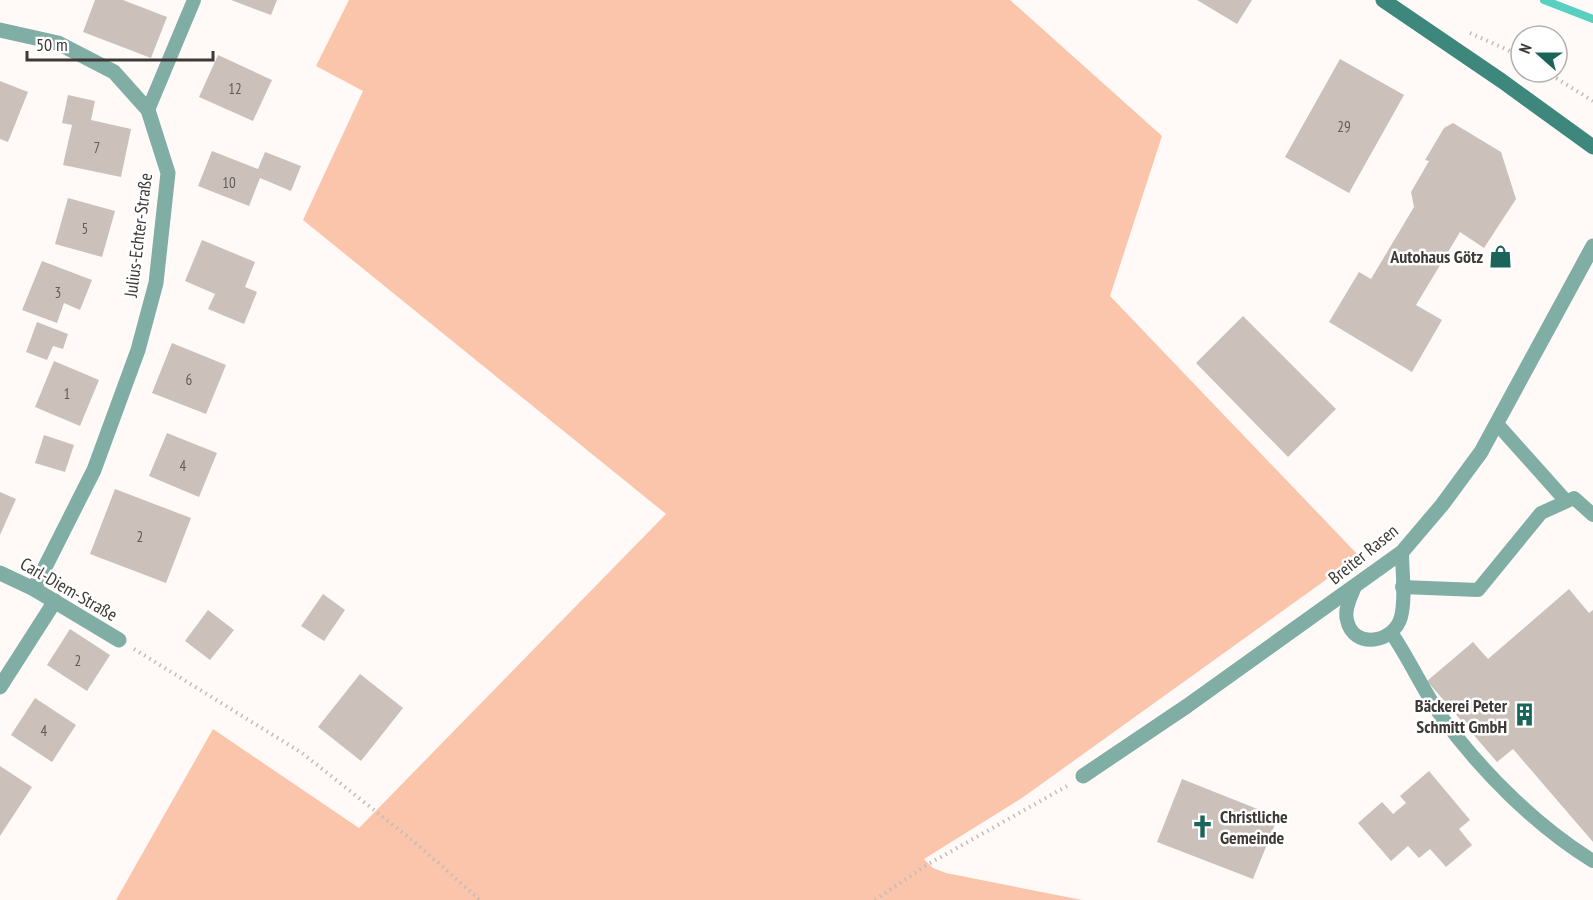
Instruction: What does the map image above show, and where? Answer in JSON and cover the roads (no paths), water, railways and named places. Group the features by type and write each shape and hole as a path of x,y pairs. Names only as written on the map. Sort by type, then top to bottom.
{"street":[{"path":"1383,0 1502,81 1593,147"},
{"name":"Julius-Echter-Straße","path":"0,30 58,43 114,72 148,110 168,173 156,283 138,350 94,471 34,589"},
{"name":"Breiter Rasen","path":"1083,776 1354,589 1402,552 1442,505 1498,425 1593,246"},
{"name":"Carl-Diem-Straße","path":"0,573 34,589 119,640"},
{"path":"0,687 55,602"}],"lane":[{"path":"148,110 194,0"},
{"path":"1498,425 1566,501"},
{"path":"1402,587 1478,590 1541,513 1574,498 1593,515"},
{"path":"1354,589 1346,620 1351,631 1363,638 1377,641 1392,634 1400,620 1402,552"},
{"path":"1392,634 1442,717 1498,782 1565,843 1593,861"}],"waterway":[{"path":"1544,0 1593,19"}],"place":[{"name":"Autohaus Götz","path":"1501,256"},
{"name":"Bäckerei Peter Schmitt GmbH","path":"1525,715"},
{"name":"Christliche Gemeinde","path":"1202,826"}]}
